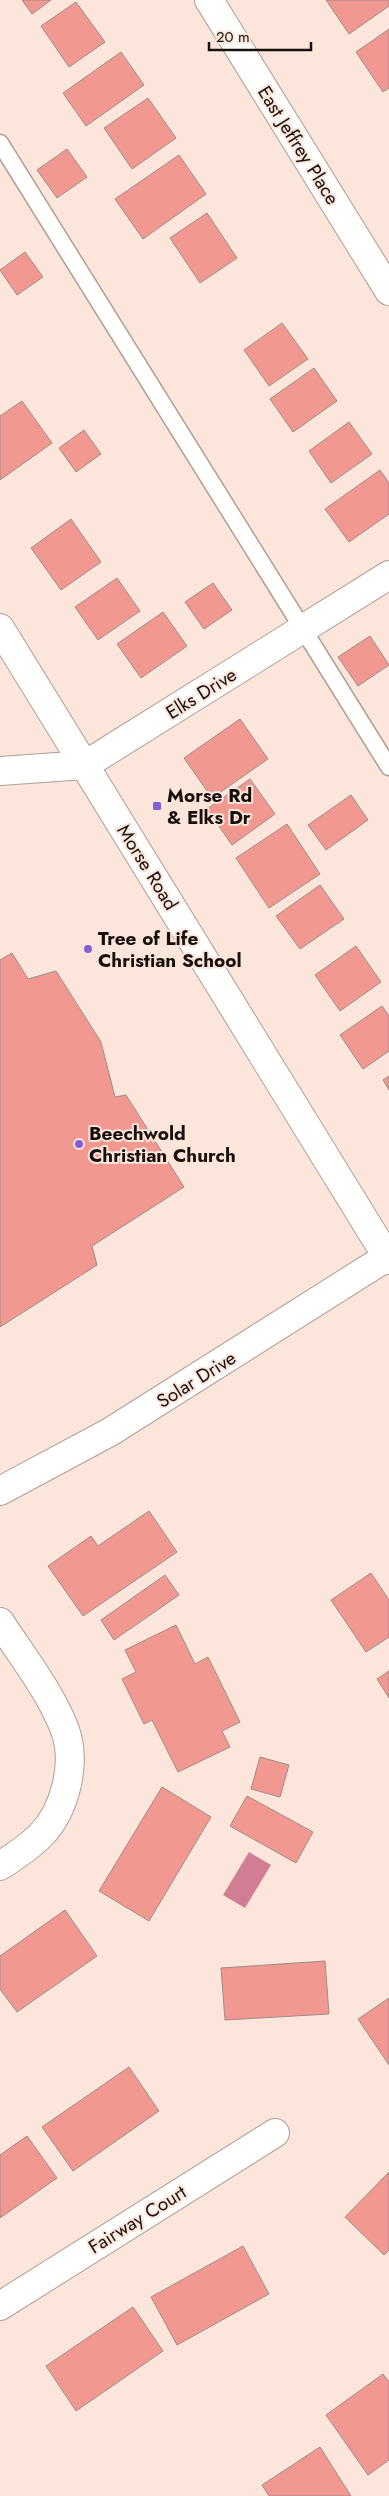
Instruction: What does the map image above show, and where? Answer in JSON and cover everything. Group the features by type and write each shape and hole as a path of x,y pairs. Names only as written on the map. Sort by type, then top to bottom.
{"street":[{"name":"East Jeffrey Place","path":"210,0 389,290"},
{"name":"Elks Drive","path":"0,771 85,765 389,576"},
{"name":"Morse Road","path":"0,628 388,1259"},
{"name":"Solar Drive","path":"0,1491 110,1432 388,1259"},
{"path":"0,1622 55,1707 66,1732 70,1759 67,1783 57,1812 41,1835 20,1854 0,1866"},
{"name":"Fairway Court","path":"0,2306 275,2133"}],"lane":[{"path":"0,143 389,767"}],"shaded area":[{"path":"249,1852 271,1865 245,1908 223,1895"}],"building":[{"path":"22,0 51,0 32,14"},
{"path":"326,0 389,0 389,6 349,34"},
{"path":"76,2 105,42 69,67 41,26"},
{"path":"389,29 389,88 383,92 356,52"},
{"path":"121,52 144,85 86,126 63,93"},
{"path":"148,98 176,138 132,169 104,128"},
{"path":"67,149 87,177 57,198 37,170"},
{"path":"179,155 206,194 143,239 115,199"},
{"path":"207,213 237,258 200,283 170,238"},
{"path":"25,252 43,277 17,295 0,270"},
{"path":"282,323 308,359 269,386 244,350"},
{"path":"314,368 337,401 293,432 270,399"},
{"path":"22,401 52,443 0,480 0,416"},
{"path":"349,422 372,454 331,483 309,451"},
{"path":"84,430 101,454 76,472 59,448"},
{"path":"380,470 389,483 389,514 349,542 325,509"},
{"path":"71,519 101,562 61,590 31,548"},
{"path":"117,578 140,611 98,640 75,607"},
{"path":"213,583 232,610 204,629 185,602"},
{"path":"163,612 187,646 141,678 117,644"},
{"path":"370,636 389,665 358,686 338,657"},
{"path":"240,719 268,759 212,798 184,758"},
{"path":"250,779 275,814 232,845 207,809"},
{"path":"351,795 368,820 326,850 308,825"},
{"path":"287,824 320,874 269,908 236,858"},
{"path":"320,885 344,919 300,949 276,916"},
{"path":"356,946 381,982 340,1011 315,975"},
{"name":"Beechwold Christian Church","path":"12,953 28,979 56,971 101,1042 115,1097 126,1095 184,1187 92,1246 97,1265 0,1327 0,960"},
{"path":"382,1006 389,1016 389,1051 363,1069 340,1035"},
{"path":"389,1076 389,1090 383,1080"},
{"path":"149,1511 177,1552 83,1616 48,1566 91,1536 98,1546"},
{"path":"371,1573 389,1600 389,1637 366,1652 331,1600"},
{"path":"165,1575 179,1595 114,1640 101,1620"},
{"path":"176,1625 195,1664 208,1657 240,1722 222,1731 230,1747 178,1772 152,1720 144,1724 122,1679 136,1672 125,1650"},
{"path":"389,1671 389,1698 377,1679"},
{"path":"260,1757 289,1765 280,1797 251,1789"},
{"path":"162,1787 211,1817 149,1921 99,1891"},
{"path":"247,1796 313,1832 296,1863 230,1826"},
{"path":"65,1910 97,1956 17,2012 0,1989 0,1956"},
{"path":"325,1961 329,2014 225,2020 221,1968"},
{"path":"389,1998 389,2065 358,2019"},
{"path":"129,2067 159,2111 73,2171 42,2127"},
{"path":"27,2136 57,2178 0,2218 0,2155"},
{"path":"389,2172 389,2250 384,2255 345,2217"},
{"path":"243,2246 269,2294 177,2345 151,2297"},
{"path":"133,2307 163,2351 76,2411 46,2366"},
{"path":"383,2374 389,2382 389,2460 368,2475 326,2415"},
{"path":"320,2447 351,2496 269,2496 262,2485"}],"place":[{"name":"Morse Rd & Elks Dr","path":"157,806"},
{"name":"Tree of Life Christian School","path":"88,949"},
{"name":"Beechwold Christian Church","path":"79,1144"}]}
